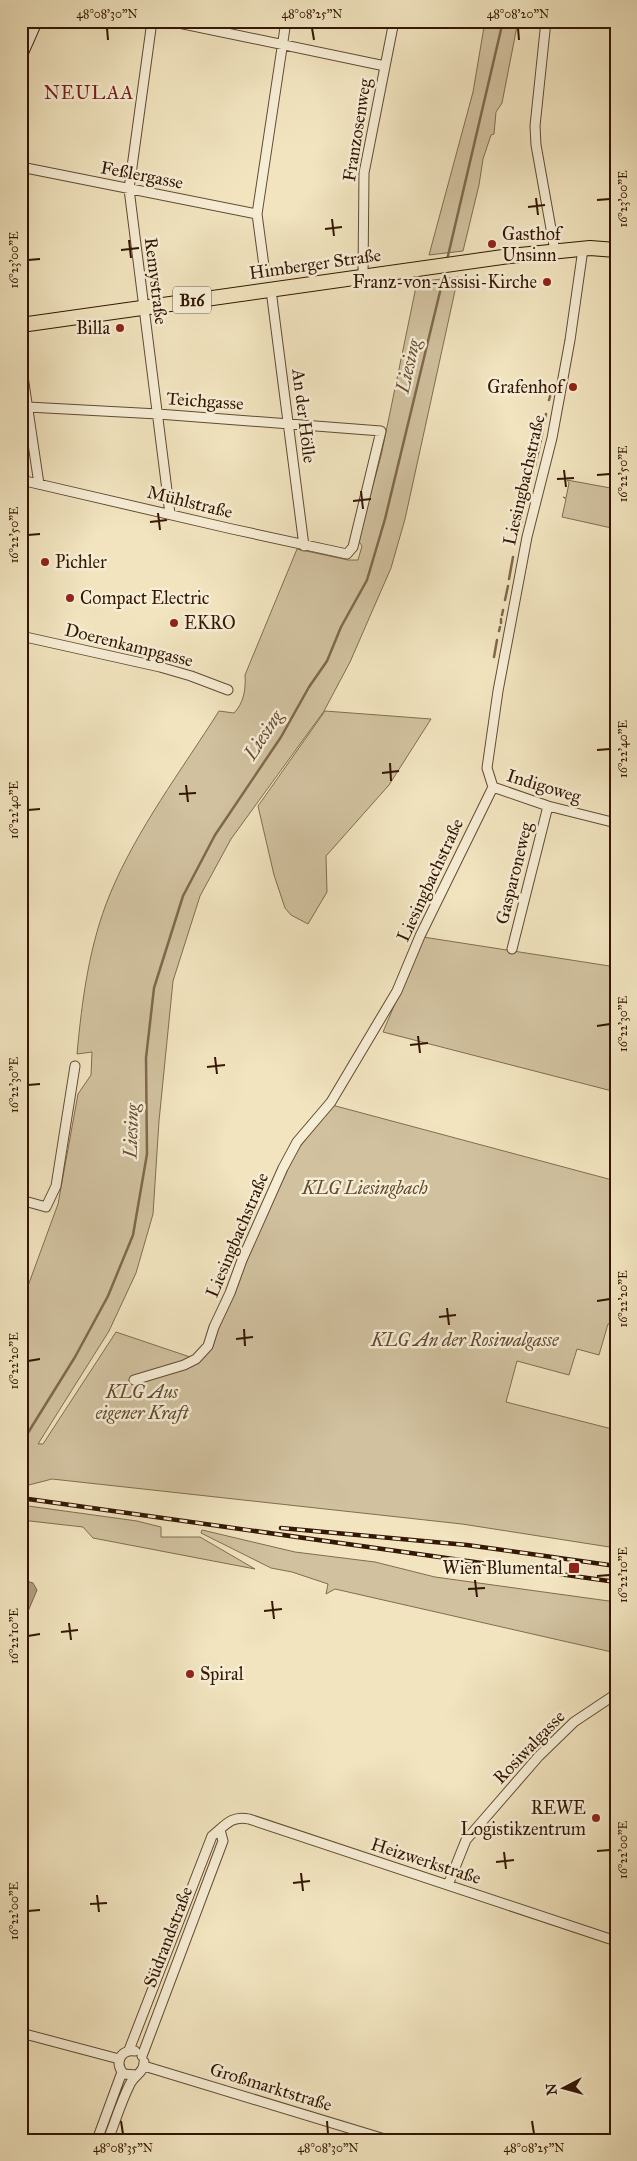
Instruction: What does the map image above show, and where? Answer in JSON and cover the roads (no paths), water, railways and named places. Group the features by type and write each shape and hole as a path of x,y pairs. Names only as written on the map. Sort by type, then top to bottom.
{"main road":[{"path":"21,55 36,21"},
{"name":"Himberger Straße","path":"21,325 428,267 555,251 582,253 616,250"}],"street":[{"name":"Remystraße","path":"152,21 129,189 170,514"},
{"path":"169,21 385,66"},
{"path":"264,266 257,214 286,21"},
{"name":"Franzosenweg","path":"363,276 364,173 394,21"},
{"path":"546,21 535,126 536,145 555,251"},
{"name":"Feßlergasse","path":"21,168 257,214"},
{"name":"Liesingbachstraße","path":"134,1380 184,1365 196,1359 208,1346 214,1327 282,1168 297,1142 331,1102 384,1014 493,787 487,768 500,675 527,537 552,438 576,306 582,253"},
{"name":"An der Hölle","path":"271,290 304,546"},
{"path":"21,363 39,484"},
{"name":"Teichgasse","path":"28,407 381,430 350,551"},
{"name":"Mühlstraße","path":"21,480 304,546 344,554 350,551"},
{"name":"Doerenkampgasse","path":"21,636 160,667 228,690"},
{"name":"Indigoweg","path":"493,787 548,806 616,823"},
{"name":"Gasparoneweg","path":"512,949 548,806"},
{"path":"21,1200 46,1207 56,1186 75,1066"},
{"name":"Rosiwalgasse","path":"448,1885 466,1840 539,1756 574,1722 616,1694"},
{"name":"Heizwerkstraße","path":"227,1823 238,1818 248,1819 616,1941"},
{"name":"Südrandstraße","path":"119,2059 123,2053 129,2050 212,1836 227,1823"},
{"name":"Südrandstraße","path":"142,2056 222,1841 220,1830"},
{"path":"21,2033 119,2059 119,2066 122,2072 128,2076 136,2075"},
{"path":"108,2140 130,2084 144,2066 142,2056 136,2051 129,2050"},
{"name":"Großmarktstraße","path":"144,2066 388,2140"},
{"path":"97,2140 122,2072"}],"waterway":[{"name":"Liesing","path":"447,260 503,21"},
{"name":"Liesing","path":"21,1444 75,1357 108,1296 133,1235 147,1154 146,1058 154,988 183,896 215,835 281,737 309,687 327,661 341,627 367,580 385,519 445,271"},
{"path":"549,400 551,393"},
{"path":"544,423 546,414"},
{"path":"537,458 543,430"},
{"path":"535,466 536,462"},
{"path":"516,544 526,501"},
{"path":"509,579 513,557"},
{"path":"505,600 508,586"},
{"path":"502,615 503,610"},
{"path":"499,631 500,627"},
{"path":"494,657 497,640"}],"railway":[{"path":"21,1498 616,1582"},
{"path":"281,1528 467,1545 616,1566"}],"place":[{"name":"Gasthof Unsinn","path":"492,244"},
{"name":"Franz-von-Assisi-Kirche","path":"547,282"},
{"name":"Billa","path":"120,328"},
{"name":"Grafenhof","path":"573,387"},
{"name":"Pichler","path":"45,562"},
{"name":"Compact Electric","path":"70,598"},
{"name":"EKRO","path":"174,623"},
{"name":"Wien Blumental","path":"574,1568"},
{"name":"Spiral","path":"190,1674"},
{"name":"REWE Logistikzentrum","path":"596,1818"}],"district":[{"name":"NEULAA","path":"89,92"}],"park label":[{"name":"KLG Liesingbach","path":"365,1188"},
{"name":"KLG An der Rosiwalgasse","path":"465,1340"},
{"name":"KLG Aus eigener Kraft","path":"142,1402"}]}
